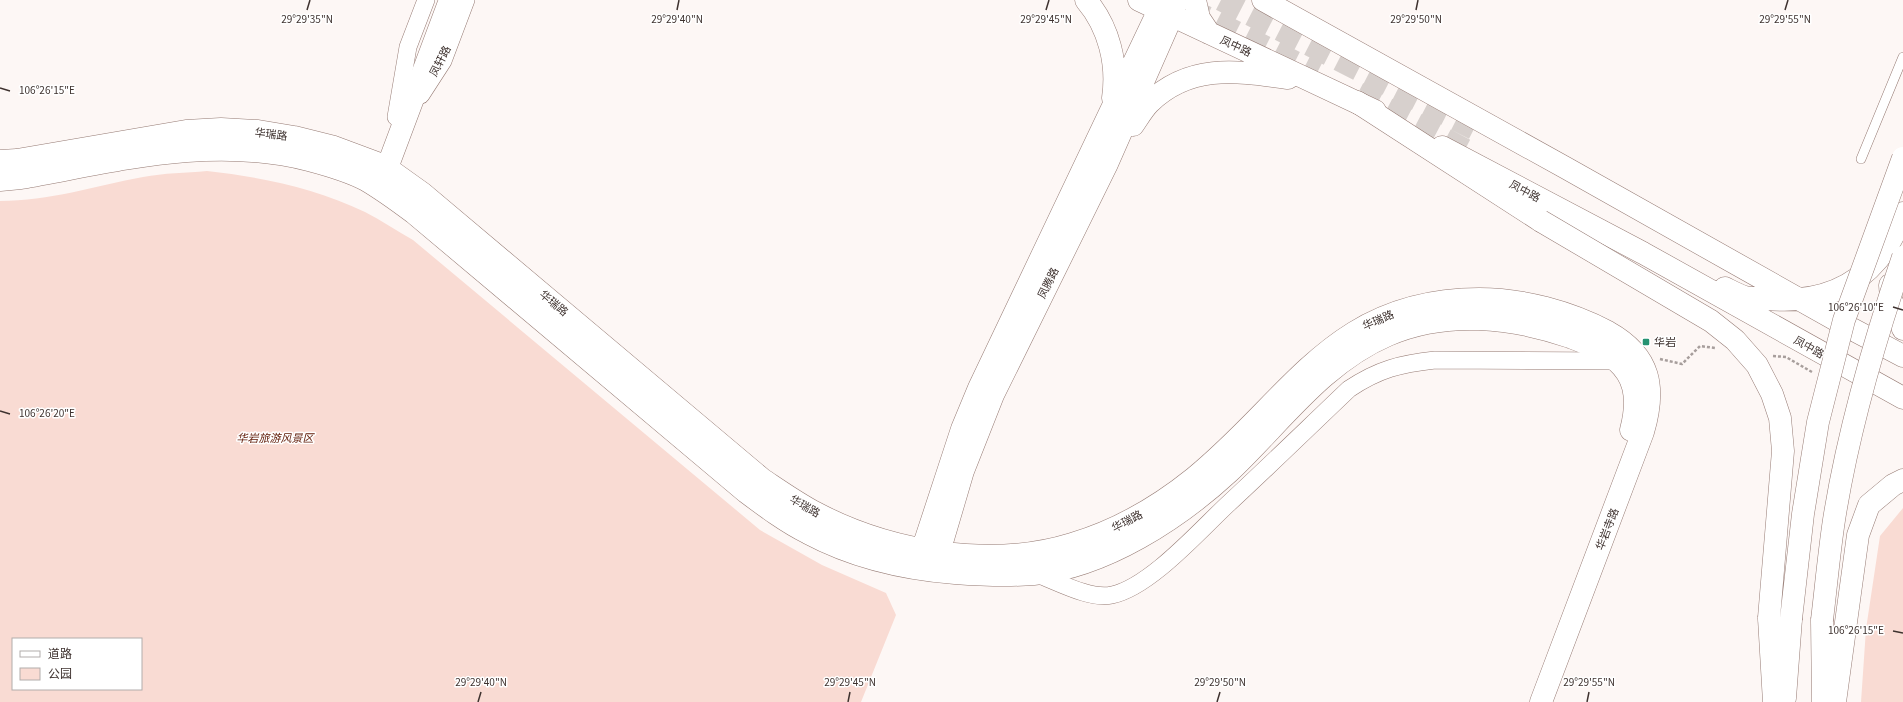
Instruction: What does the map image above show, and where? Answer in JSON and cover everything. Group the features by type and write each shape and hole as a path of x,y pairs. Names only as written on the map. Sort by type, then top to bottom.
{"street":[{"name":"凤轩路","path":"401,117 408,47 426,0"},
{"name":"凤轩路","path":"425,54 440,0"},
{"name":"凤轩路","path":"382,165 425,54 450,0"},
{"name":"凤轩路","path":"401,117 443,61 466,0"},
{"path":"1086,0 1105,32 1111,49 1114,86 1111,110"},
{"name":"凤中路","path":"1139,0 1168,6 1208,33 1357,102 1643,254 1903,398"},
{"path":"1195,0 1199,18 1208,33"},
{"path":"1263,0 1903,356"},
{"name":"凤腾路","path":"928,560 962,429 979,388 1111,110 1168,6"},
{"name":"凤腾路","path":"928,560 993,395 1106,166 1168,6"},
{"path":"1106,166 1148,104 1167,88 1189,77 1220,72 1251,73 1311,82"},
{"path":"1357,102 1541,221 1710,321 1735,340 1757,365 1772,394 1780,418 1784,451 1770,618 1774,702"},
{"name":"华瑞路","path":"0,161 17,160 186,131 221,129 258,131 294,136 334,147 382,165 422,193 762,478 788,496 818,514 849,528 881,539 928,560 1002,576 1037,574 1076,565 1102,556 1143,537 1176,515 1229,471 1305,393 1333,368 1363,347 1390,334 1424,324 1460,319 1493,319 1527,324 1560,334 1589,344 1604,352 1616,361"},
{"name":"华瑞路","path":"0,180 20,178 150,155 188,150 222,149 288,155 328,165 365,180 414,213 746,492 777,515 807,533 838,547 870,558 928,560 1034,553 1076,543 1102,534 1134,518 1167,498 1194,478 1324,352 1361,328 1387,315 1422,304 1460,299 1494,299 1531,305 1565,314 1597,326 1624,342 1636,353"},
{"path":"1785,702 1791,620 1803,514 1818,422 1844,320 1903,158"},
{"path":"1643,254 1745,297 1802,300 1830,294 1852,282 1878,259 1900,221"},
{"path":"1900,221 1891,259 1891,299 1903,329"},
{"path":"1823,702 1822,620 1834,520 1852,430 1879,328 1903,257"},
{"name":"华岩寺路","path":"1541,702 1648,417 1650,388 1647,375 1636,353"},
{"path":"1037,574 1091,594 1102,596 1113,595 1132,587 1169,560 1349,389 1372,375 1396,366 1435,360 1616,361"},
{"name":"华岩寺路","path":"1528,702 1631,430 1635,402 1633,387 1627,374 1616,361"},
{"path":"1835,702 1847,624 1858,535 1869,505 1893,485 1903,480"}],"lane":[{"path":"1861,160 1903,57"}],"green space":[{"name":"华岩旅游风景区","path":"207,171 268,180 327,196 377,218 413,240 760,530 822,565 886,593 896,615 861,702 0,702 0,201 36,199 167,174"},
{"path":"1903,508 1903,702 1861,702 1866,629 1880,536"}],"tunnel":[{"path":"1221,0 1474,129"},
{"path":"1187,7 1317,73"},
{"path":"1358,93 1466,150"}],"place":[{"name":"华岩","path":"1646,342"}]}
